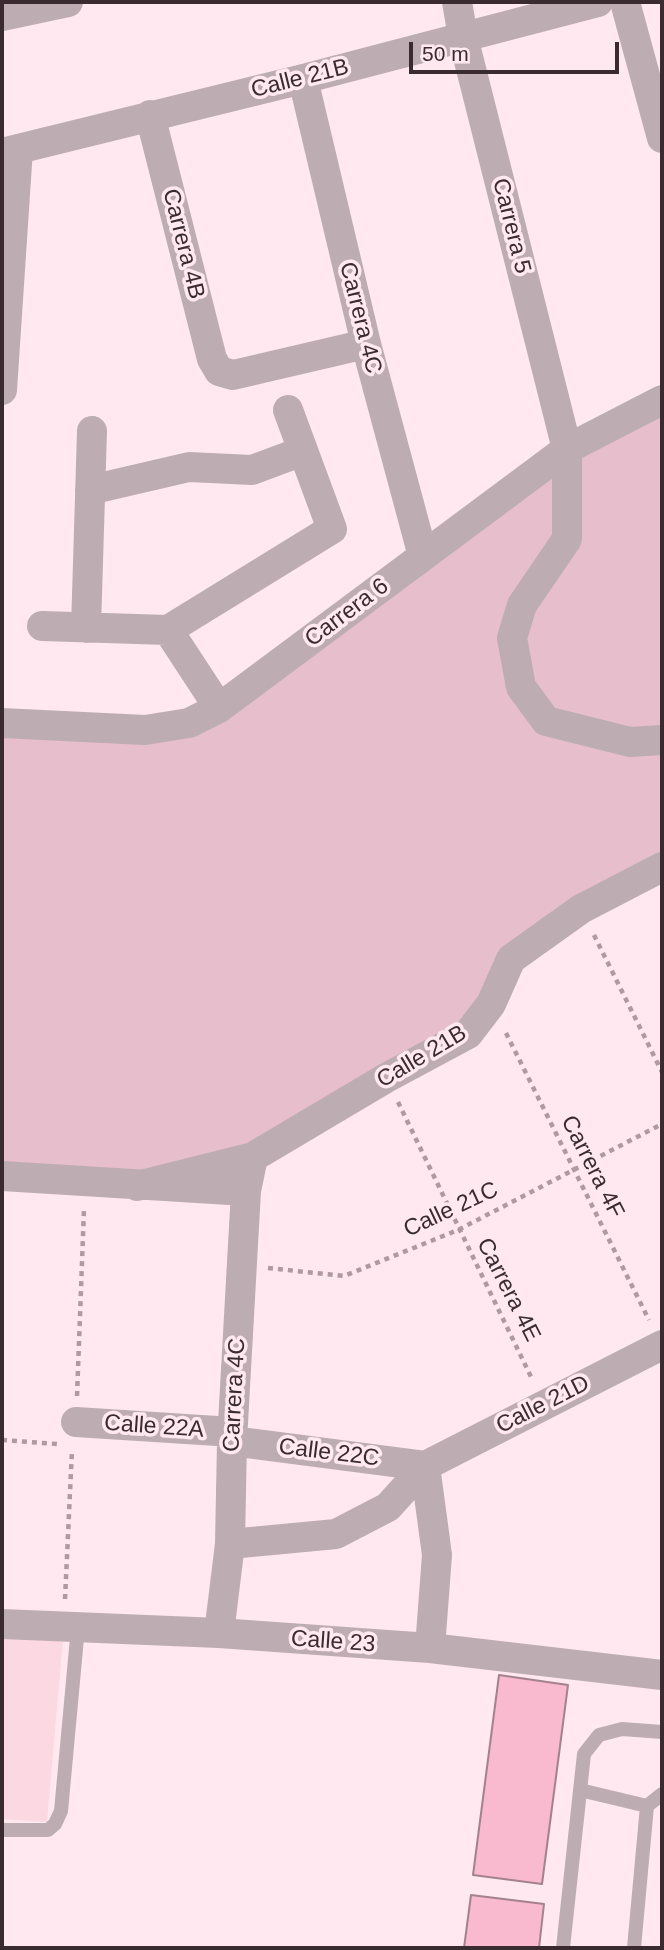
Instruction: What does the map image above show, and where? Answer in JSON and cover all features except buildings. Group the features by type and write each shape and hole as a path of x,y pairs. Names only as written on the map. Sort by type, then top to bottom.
{"street":[{"path":"2,16 68,2"},
{"name":"Carrera 5","path":"457,2 463,37 567,449 567,540 522,605 512,638 522,687 546,721 630,741 662,740"},
{"name":"Calle 21B","path":"10,151 303,79 598,2"},
{"path":"625,2 662,138"},
{"name":"Carrera 4C","path":"303,79 366,344 423,556"},
{"name":"Carrera 4B","path":"150,115 212,359 219,371 233,375 366,344"},
{"path":"2,390 10,151"},
{"name":"Carrera 6","path":"2,723 145,730 189,723 219,708 567,449 662,400"},
{"path":"42,626 167,630 332,529 288,410"},
{"path":"86,628 92,431"},
{"path":"90,490 189,467 252,470 303,451"},
{"path":"167,630 219,708"},
{"name":"Calle 21B","path":"137,1186 253,1157 386,1078 468,1034 491,1004 511,959 581,909 662,867"},
{"name":"Carrera 4C","path":"219,1633 230,1544 246,1191 253,1157"},
{"name":"Calle 21B","path":"2,1176 246,1191"},
{"name":"Calle 21D","path":"425,1466 662,1345"},
{"name":"Calle 22A","path":"68,1433 233,1436"},
{"name":"Calle 22C","path":"233,1436 425,1466"},
{"path":"230,1544 336,1534 388,1507 425,1466"},
{"path":"425,1466 437,1555 430,1648"},
{"name":"Calle 23","path":"2,1623 219,1633 430,1648 662,1675"}],"lane":[{"path":"2,1830 48,1830 55,1824 61,1811 78,1627"},
{"path":"564,1948 583,1754 599,1735 622,1730 662,1732"},
{"path":"580,1790 647,1806"},
{"path":"634,1948 647,1806 662,1794"}],"path":[{"path":"581,909 662,1072"},
{"name":"Carrera 4F","path":"491,1004 662,1345"},
{"name":"Carrera 4E","path":"386,1078 458,1230 545,1403"},
{"name":"Calle 21C","path":"242,1265 344,1276 458,1230 662,1124"},
{"path":"2,1440 68,1433"}],"shaded area":[{"path":"662,400 662,867 511,959 491,1004 289,1137 137,1186 2,1176 2,723 190,723"},
{"path":"2,1637 63,1639 47,1822 2,1819"}]}
